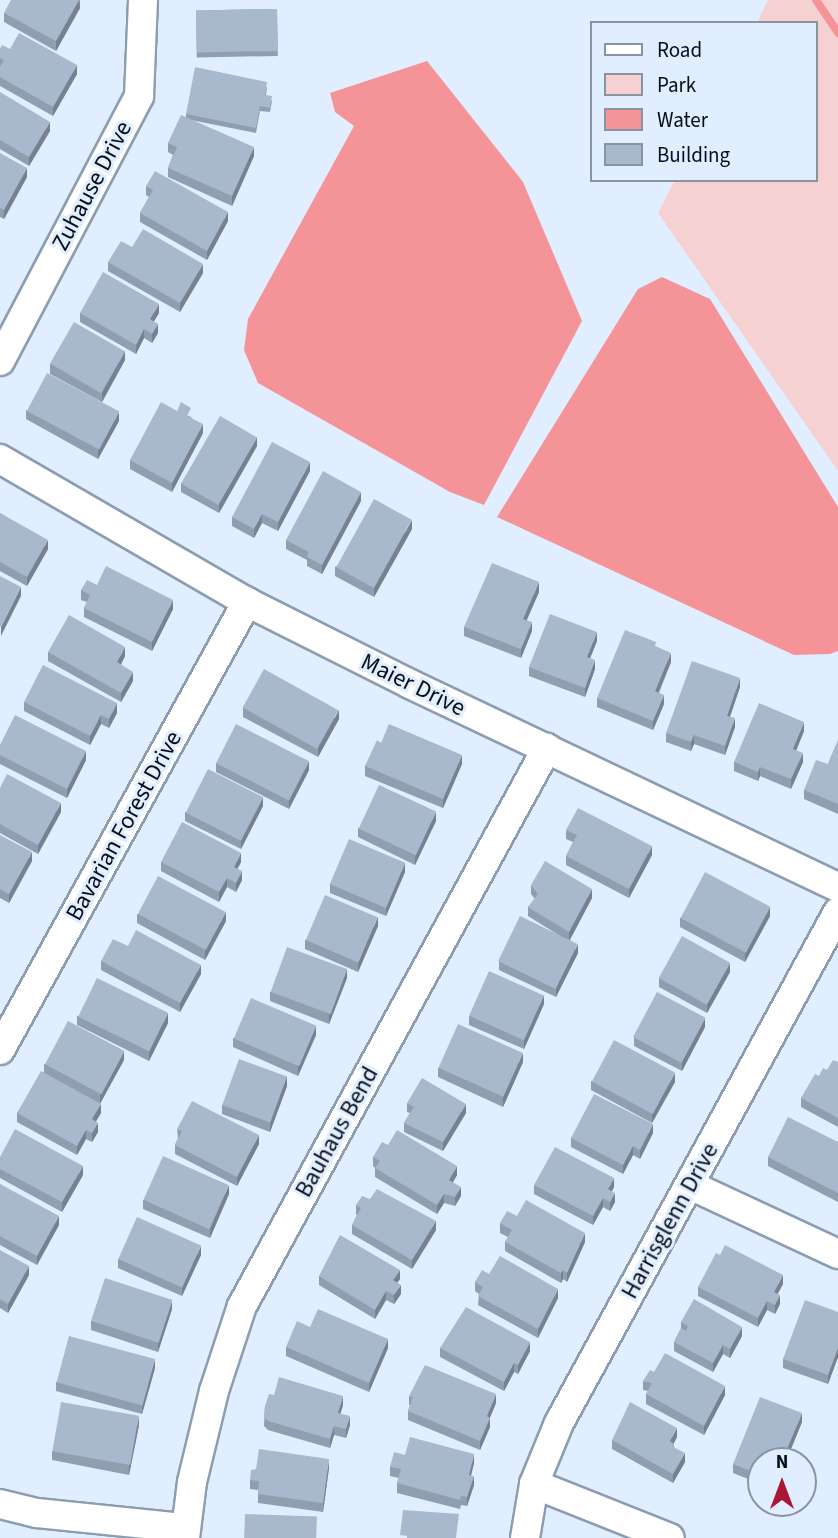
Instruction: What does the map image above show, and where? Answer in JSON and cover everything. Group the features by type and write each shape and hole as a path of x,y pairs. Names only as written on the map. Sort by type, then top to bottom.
{"street":[{"name":"Zuhause Drive","path":"0,361 139,96 143,0"},
{"name":"Maier Drive","path":"0,459 247,603 410,684 838,887"},
{"name":"Bavarian Forest Drive","path":"0,1050 247,603"},
{"name":"Bauhaus Bend","path":"185,1533 214,1391 242,1306 547,748"},
{"name":"Harrisglenn Drive","path":"524,1538 534,1484 559,1423 838,912"},
{"path":"690,1185 838,1254"},
{"path":"534,1484 670,1538"},
{"path":"0,1504 37,1513 185,1533"}],"green space":[{"path":"768,0 838,0 838,471 658,213 674,182 817,182 817,21 758,21"}],"water":[{"path":"427,61 523,182 582,321 484,505 450,492 258,383 244,350 248,319 354,126 335,112 330,93"},
{"path":"662,277 710,299 838,507 838,651 830,654 794,655 497,517 638,289"}],"building":[{"path":"11,0 79,0 56,41 4,13"},
{"path":"277,9 278,51 197,52 196,10"},
{"path":"19,33 77,65 53,107 0,77 0,67 4,60 0,58 0,49 2,45 10,49"},
{"path":"195,67 267,82 265,95 272,96 270,108 260,106 256,128 186,114"},
{"path":"0,92 50,122 29,157 0,140"},
{"path":"181,115 254,147 232,196 168,168 177,147 168,143"},
{"path":"0,153 27,168 4,210 0,208"},
{"path":"155,171 228,212 207,251 140,213 153,190 146,186"},
{"path":"143,229 203,264 180,303 108,262 121,241 132,247"},
{"path":"103,272 159,304 150,319 158,324 152,334 144,329 136,345 80,313"},
{"path":"74,322 125,352 101,393 50,364"},
{"path":"47,373 119,411 99,449 27,411"},
{"path":"161,402 177,411 181,402 191,408 187,416 203,424 172,483 130,460"},
{"path":"220,416 257,437 218,505 181,484"},
{"path":"272,442 310,462 278,522 262,514 254,529 232,517"},
{"path":"323,471 361,492 322,565 307,557 309,552 286,540"},
{"path":"374,499 412,520 374,588 336,567"},
{"path":"0,513 48,540 27,577 0,562"},
{"path":"492,563 539,582 523,619 532,622 521,649 464,627"},
{"path":"106,566 173,600 152,642 84,608 90,595 81,590 87,580 97,585"},
{"path":"0,576 21,587 1,627 0,626"},
{"path":"550,614 597,632 587,657 595,660 585,688 529,667"},
{"path":"69,615 125,647 117,662 133,672 121,693 48,652"},
{"path":"625,630 656,642 655,646 671,653 655,691 664,695 653,721 597,698"},
{"path":"692,661 740,678 727,716 735,718 725,746 694,735 691,742 666,733"},
{"path":"43,665 117,703 109,719 101,715 90,736 24,702"},
{"path":"264,669 338,710 317,749 243,707"},
{"path":"759,703 804,722 793,749 803,753 791,779 760,767 758,772 734,762"},
{"path":"15,715 86,751 67,789 0,755 0,745"},
{"path":"236,724 309,761 289,800 216,763"},
{"path":"389,724 462,755 443,799 365,766 377,740 381,743"},
{"path":"838,740 838,804 804,790 816,760 828,764"},
{"path":"208,769 263,797 241,841 186,813"},
{"path":"7,774 61,803 38,845 0,824 0,788"},
{"path":"379,785 436,812 416,855 359,829"},
{"path":"578,808 652,846 629,889 566,856 577,835 566,830"},
{"path":"182,822 241,853 234,867 242,871 236,883 227,878 219,892 161,862"},
{"path":"0,835 32,852 9,894 0,889"},
{"path":"349,839 405,863 386,908 330,884"},
{"path":"545,861 592,889 569,932 528,907 538,894 531,885"},
{"path":"705,872 770,907 746,953 681,918"},
{"path":"158,876 226,912 206,950 138,914"},
{"path":"325,895 377,917 358,962 306,940"},
{"path":"520,916 578,944 556,989 498,961"},
{"path":"136,930 201,965 180,1003 101,961 113,939 128,946"},
{"path":"682,936 730,963 707,1005 659,978"},
{"path":"287,947 347,969 331,1014 271,992"},
{"path":"489,971 544,995 524,1040 469,1016"},
{"path":"97,978 168,1013 149,1051 78,1017"},
{"path":"657,992 706,1018 682,1063 633,1037"},
{"path":"251,998 316,1026 299,1066 234,1039"},
{"path":"68,1021 125,1051 102,1094 45,1064"},
{"path":"458,1024 523,1053 503,1097 438,1068"},
{"path":"614,1040 675,1072 653,1114 592,1081"},
{"path":"239,1059 287,1076 270,1122 222,1105"},
{"path":"833,1060 838,1062 838,1118 801,1098 815,1074 819,1076 823,1068 827,1070"},
{"path":"41,1071 101,1104 92,1119 98,1123 92,1133 86,1130 77,1146 17,1113"},
{"path":"422,1078 466,1104 443,1142 404,1123 414,1107 407,1103"},
{"path":"594,1094 653,1124 640,1150 633,1146 623,1165 571,1138"},
{"path":"192,1101 259,1135 237,1177 175,1145 182,1131 177,1129"},
{"path":"788,1117 838,1142 838,1193 768,1157"},
{"path":"15,1129 83,1166 62,1202 0,1169 0,1157"},
{"path":"397,1130 457,1166 449,1180 461,1187 455,1197 444,1194 437,1205 375,1168 380,1161 373,1157 382,1142 388,1145"},
{"path":"555,1147 614,1178 608,1189 615,1193 610,1202 603,1198 593,1216 534,1185"},
{"path":"163,1156 229,1185 209,1229 143,1200"},
{"path":"0,1184 59,1216 37,1256 0,1236"},
{"path":"377,1189 436,1221 412,1260 352,1225 361,1208 356,1205 362,1196 370,1199"},
{"path":"526,1200 585,1233 567,1273 563,1270 561,1273 505,1242 512,1230 500,1223 507,1211 517,1216"},
{"path":"137,1217 201,1245 182,1287 118,1259"},
{"path":"340,1235 400,1270 393,1280 401,1285 394,1295 386,1291 375,1310 319,1276"},
{"path":"725,1245 783,1275 774,1292 780,1295 775,1305 767,1301 758,1318 698,1287 716,1253 720,1255"},
{"path":"0,1250 29,1266 8,1304 0,1299"},
{"path":"500,1256 558,1289 538,1329 478,1296 483,1287 475,1282 482,1270 489,1274"},
{"path":"105,1278 173,1300 159,1343 91,1321"},
{"path":"694,1299 742,1327 730,1349 723,1345 713,1363 674,1342 681,1328 686,1331 688,1326 681,1322"},
{"path":"805,1300 838,1312 838,1348 828,1375 783,1359"},
{"path":"466,1307 530,1342 518,1365 514,1363 504,1382 440,1348"},
{"path":"318,1309 388,1339 369,1383 286,1347 297,1321 310,1327"},
{"path":"69,1336 155,1359 143,1405 57,1382"},
{"path":"665,1353 725,1386 704,1426 646,1394 652,1383 643,1381 650,1370 654,1372"},
{"path":"425,1365 496,1394 480,1441 408,1411 413,1397 409,1396"},
{"path":"279,1377 343,1396 338,1413 350,1416 346,1429 334,1426 330,1439 268,1421 264,1417 265,1406 269,1394 274,1395"},
{"path":"760,1397 802,1413 788,1447 747,1447 747,1470 733,1464"},
{"path":"61,1402 139,1416 130,1465 52,1451"},
{"path":"630,1402 677,1428 670,1441 674,1444 673,1447 685,1453 673,1474 612,1440"},
{"path":"410,1437 474,1454 469,1475 474,1476 467,1497 461,1496 460,1500 397,1483 401,1469 390,1467 394,1452 405,1455"},
{"path":"259,1449 329,1459 323,1503 258,1494 259,1481 250,1480 251,1470 256,1469"},
{"path":"403,1510 459,1514 456,1538 407,1538 400,1535"},
{"path":"245,1514 317,1517 316,1538 244,1538"}],"waterway":[{"path":"816,0 838,33"}]}
